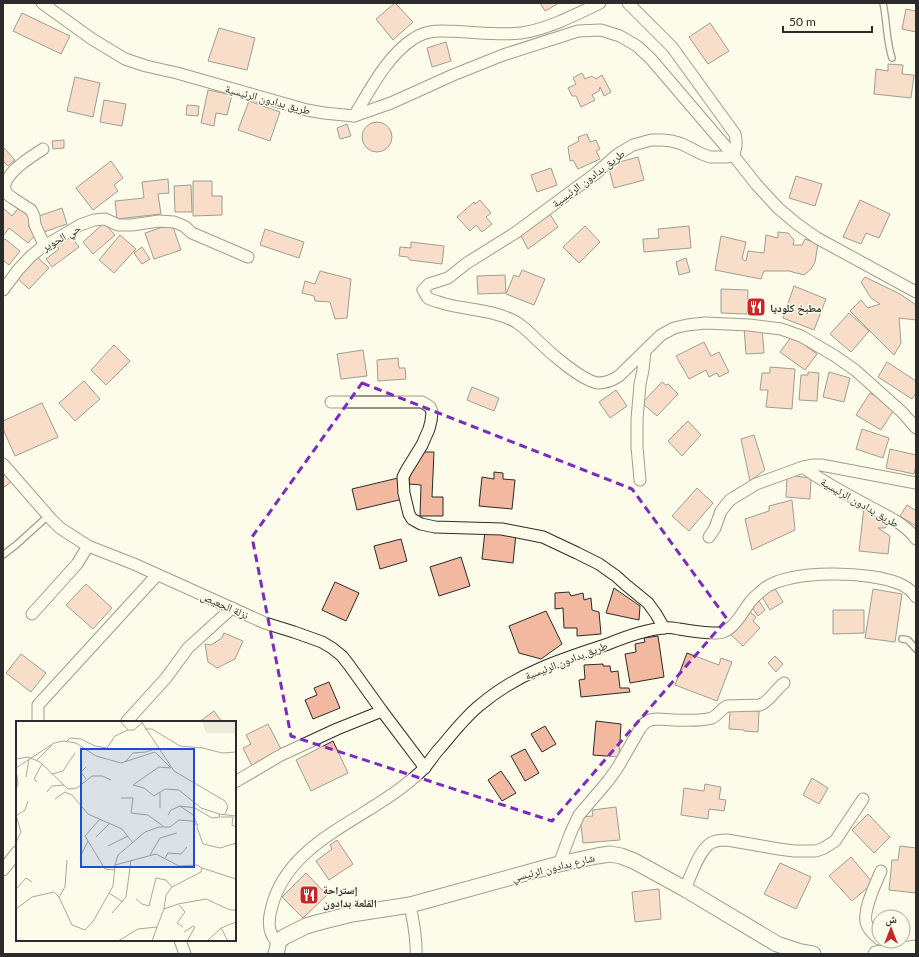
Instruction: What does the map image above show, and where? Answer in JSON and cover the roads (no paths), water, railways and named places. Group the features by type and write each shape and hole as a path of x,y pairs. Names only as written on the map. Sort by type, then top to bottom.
{"main road":[{"name":"شارع بدادون الرئيسي","path":"278,948 284,937 306,926 320,922 352,914 410,905 558,864 610,854 634,861 685,889 777,944 801,952 813,954"},
{"path":"876,954 916,948"}],"street":[{"name":"طريق بدادون الرئيسية","path":"42,3 92,39 125,59 307,110 354,116 391,103 453,75 503,55 578,31 601,30 620,36 637,46 651,59 733,155 728,157 710,157 672,141 651,140 633,145 618,154 595,174 515,233 448,278 429,284 424,290 427,297 456,307 493,313 515,321 523,326 571,369 583,377 598,383 612,380 618,376 661,335 674,328 705,323 749,325 781,329 800,336 835,356 855,370 902,412 916,428"},
{"path":"354,116 391,59 403,47 424,33 438,31 510,34 533,31 600,3"},
{"path":"628,3 672,47 735,134 737,140 736,149 733,155 756,184 778,208 817,238 916,292"},
{"path":"43,149 15,171 8,179 4,187 8,194 31,210 40,238 46,245"},
{"name":"حي الحوير","path":"3,290 31,256 46,245 80,225 94,220 105,220 118,225 132,225 159,221 174,222 184,226 192,233 248,256"},
{"path":"640,480 636,447 637,420 645,351"},
{"path":"331,402 422,402 430,407 432,412 429,429 422,445 403,477 404,493 409,514 415,522 435,527 502,529 543,537 577,552 599,564 616,576 648,603 664,628"},
{"name":"نزلة الجعيص","path":"3,464 60,528 88,546 157,574 265,623 322,642 332,648 342,656 349,665 425,768"},
{"name":"طريق بدادون الرئيسية","path":"709,537 715,528 721,511 730,500 756,484 803,467 821,465 916,483"},
{"name":"طريق بدادون الرئيسية","path":"803,467 891,519 910,532 916,539"},
{"path":"32,614 77,564 88,546"},
{"path":"38,721 38,705 157,574"},
{"name":"طريق بدادون الرئيسية","path":"278,948 269,929 272,904 284,878 299,859 329,835 391,796 409,782 425,768 439,749 478,706 495,693 520,678 570,656 637,633 664,628 707,633 723,633 735,623 750,602 764,588 779,581 800,576 840,574 878,578 900,584 908,588 916,597"},
{"path":"127,721 166,678 188,648 232,608"},
{"path":"558,864 579,816 618,767 636,735 645,723 650,720 707,719 716,716 727,706 764,704 779,686 784,683"},
{"path":"236,781 281,754 336,729 382,711"},
{"path":"685,889 703,850 711,843 720,840 727,840 794,851 816,851 835,841 863,799"},
{"path":"3,870 16,853"},
{"path":"871,931 866,924 866,912 871,893 881,871"},
{"path":"410,905 417,946 416,954"},
{"path":"180,941 185,954"},
{"path":"888,949 892,952"}],"lane":[{"path":"883,3 888,44 892,58"},
{"path":"3,555 48,516"},
{"path":"902,639 908,640 916,649"}],"place":[{"name":"مطبخ كلوديا","path":"756,307"},
{"name":"إستراحة القلعة بدادون","path":"309,895"}]}
